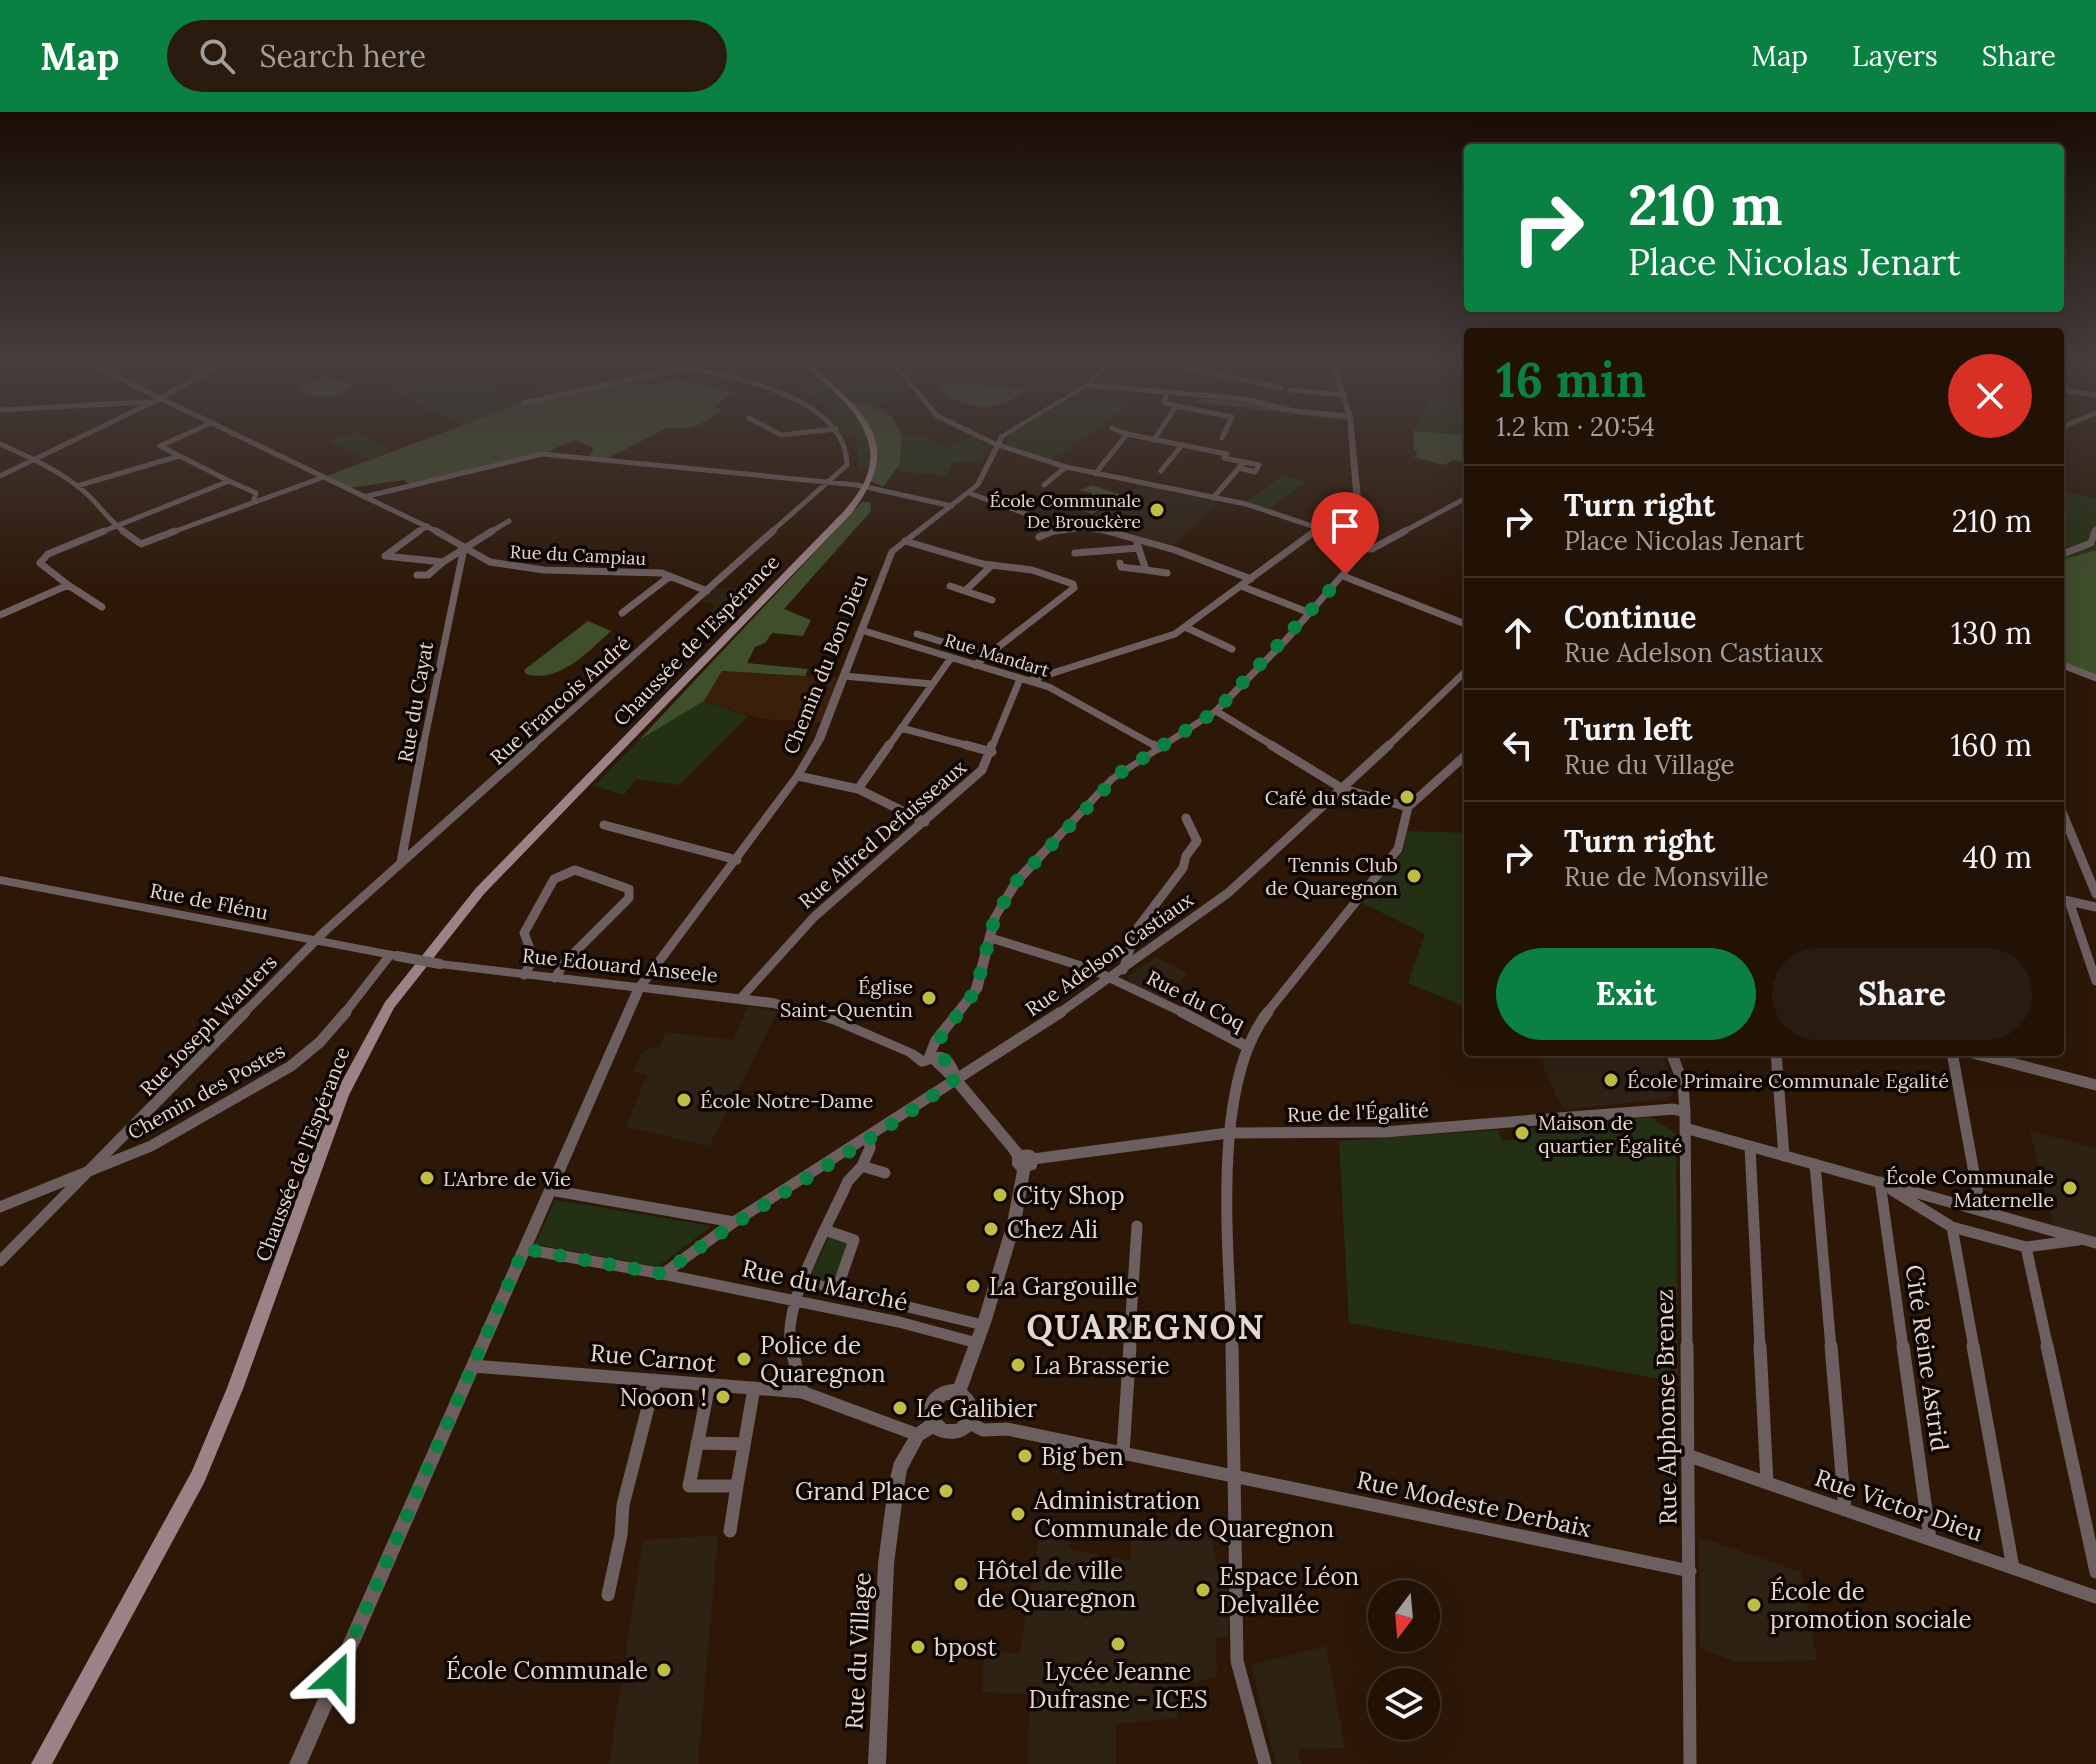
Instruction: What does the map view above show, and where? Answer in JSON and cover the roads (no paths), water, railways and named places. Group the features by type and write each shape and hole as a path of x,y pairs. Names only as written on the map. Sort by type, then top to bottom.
{"main road":[{"name":"Chaussée de l'Espérance","path":"41,1764 198,1477 235,1389 342,1094 389,1005 480,891 848,512 866,487 876,456 873,438"}],"street":[{"path":"0,476 80,438"},
{"path":"174,438 160,444 256,493 254,499"},
{"name":"Rue du Campiau","path":"242,438 427,526 490,562 507,567 656,573 707,591"},
{"name":"Rue Francois André","path":"317,940 825,485 849,461 840,438"},
{"path":"983,438 1066,467 1246,504 1372,549 1464,499"},
{"path":"995,444 1000,438"},
{"path":"1095,474 1124,438"},
{"path":"1145,438 1212,451 1259,465 1255,472 1239,468"},
{"path":"959,1392 983,1325 1022,1191 1025,1161 934,1056 941,1037 976,990 999,910 1027,871 1112,779 1216,711 1310,613 1356,559 1359,545 1351,438"},
{"path":"0,444 35,460 77,486 117,526 141,544 321,478"},
{"name":"Chemin du Bon Dieu","path":"298,1764 639,988 798,776 819,740 888,558 982,480 995,444"},
{"path":"1161,471 1182,445"},
{"path":"364,497 542,454 866,487 952,506"},
{"path":"77,486 179,456"},
{"path":"1213,498 1244,462"},
{"path":"1044,485 1066,467"},
{"path":"102,607 40,563 41,559 229,481"},
{"path":"969,493 1062,527 1135,537 1251,579"},
{"path":"417,575 428,575 464,548 509,521"},
{"path":"427,526 385,556 443,562"},
{"path":"1039,537 1062,527"},
{"path":"2064,553 2091,543 2096,529"},
{"path":"1031,680 1162,640 1185,627 1317,530"},
{"path":"1094,532 1100,551"},
{"path":"1135,537 1146,570"},
{"path":"905,541 992,565 1032,570 1073,584 1074,588 1015,637 998,644 975,665"},
{"name":"Rue du Cayat","path":"401,864 450,602 464,548"},
{"path":"1075,553 1139,548"},
{"path":"1120,563 1121,567 1167,573"},
{"path":"965,591 992,565"},
{"path":"1343,576 1464,623"},
{"path":"622,613 669,577"},
{"path":"0,615 68,585"},
{"path":"950,586 992,600"},
{"path":"1241,586 1310,613"},
{"path":"1185,627 1232,649"},
{"name":"Rue Mandart","path":"861,630 1031,680 1092,708 1159,748"},
{"path":"917,634 985,655"},
{"path":"858,789 951,658"},
{"path":"2064,666 2096,678"},
{"name":"Rue Adelson Castiaux","path":"663,1274 734,1222 1123,970 1228,893 1464,673"},
{"path":"844,676 932,684"},
{"name":"Rue Alfred Defuisseaux","path":"740,999 814,917 982,770 1020,679"},
{"path":"1216,711 1343,789 1408,807"},
{"path":"901,728 992,752"},
{"path":"1265,1764 1237,1661 1228,1133 1236,1085 1248,1047 1264,1017 1398,849 1408,807 1464,757"},
{"path":"798,776 858,789 925,822"},
{"path":"2064,817 2096,894"},
{"path":"1123,970 1136,930 1183,868 1186,856 1197,841 1186,818"},
{"path":"604,825 737,860"},
{"path":"524,975 534,959 524,933 554,879 575,870 629,889 629,898 565,962 555,978"},
{"name":"Rue de Flénu","path":"0,880 317,940"},
{"path":"2064,900 2096,907"},
{"path":"2064,900 2096,981"},
{"name":"Rue du Coq","path":"991,938 1014,942 1112,977 1248,1047"},
{"name":"Rue Edouard Anseele","path":"317,940 440,964 740,999 812,1012 911,1053 913,1059 922,1062 934,1056"},
{"name":"Rue Joseph Wauters","path":"0,1261 317,940"},
{"name":"Chemin des Postes","path":"0,1207 175,1133 303,1058 394,955"},
{"name":"Rue Alphonse Brenez","path":"1673,1056 1683,1083 1685,1112 1690,1764"},
{"path":"1776,1056 1784,1156"},
{"path":"1953,1056 1981,1211"},
{"path":"1984,1056 2096,1085"},
{"name":"Rue de l'Égalité","path":"1025,1161 1228,1133 1373,1133 1673,1109 1685,1112"},
{"path":"1685,1128 2096,1243"},
{"path":"802,1392 788,1334 796,1301 848,1181 862,1166 870,1148 869,1137"},
{"path":"1750,1146 1767,1483"},
{"path":"1815,1164 1845,1510"},
{"path":"862,1166 885,1173"},
{"path":"1880,1182 1952,1227 2026,1247 2082,1239"},
{"name":"Cité Reine Astrid","path":"1880,1182 1930,1539"},
{"path":"550,1190 734,1222"},
{"path":"1123,1453 1137,1226"},
{"name":"Cité Reine Astrid","path":"1952,1227 2013,1568"},
{"path":"825,1230 854,1240 837,1289"},
{"path":"2026,1247 2096,1572"},
{"name":"Rue du Marché","path":"524,1249 796,1301 977,1343"},
{"name":"Rue du Marché","path":"805,1282 983,1325"},
{"name":"Rue Carnot","path":"473,1366 802,1392 918,1435"},
{"path":"608,1595 621,1535 623,1505 655,1380"},
{"path":"709,1385 689,1486 737,1486"},
{"path":"730,1531 754,1388"},
{"path":"946,1392 959,1392 971,1406 968,1422 951,1433 934,1424 931,1412 935,1399 946,1392"},
{"name":"Rue Modeste Derbaix","path":"968,1422 983,1430 1007,1429 1690,1571"},
{"path":"918,1435 934,1424"},
{"name":"Rue du Village","path":"877,1764 888,1541 900,1468 918,1435"},
{"path":"697,1443 744,1444"},
{"name":"Rue Victor Dieu","path":"1687,1455 2096,1597"}],"place":[{"name":"École Communale De Brouckère","path":"1157,510"},
{"name":"Café du stade","path":"1407,797"},
{"name":"Tennis Club de Quaregnon","path":"1414,876"},
{"name":"Église Saint-Quentin","path":"929,998"},
{"name":"École Primaire Communale Egalité","path":"1611,1080"},
{"name":"École Notre-Dame","path":"684,1100"},
{"name":"Maison de quartier Égalité","path":"1522,1133"},
{"name":"L'Arbre de Vie","path":"427,1178"},
{"name":"École Communale Maternelle","path":"2070,1188"},
{"name":"City Shop","path":"1000,1195"},
{"name":"Chez Ali","path":"991,1229"},
{"name":"La Gargouille","path":"973,1286"},
{"name":"Police de Quaregnon","path":"744,1359"},
{"name":"La Brasserie","path":"1018,1365"},
{"name":"Nooon !","path":"723,1397"},
{"name":"Le Galibier","path":"900,1408"},
{"name":"Big ben","path":"1025,1456"},
{"name":"Grand Place","path":"946,1491"},
{"name":"Administration Communale de Quaregnon","path":"1018,1514"},
{"name":"Hôtel de ville de Quaregnon","path":"961,1584"},
{"name":"Espace Léon Delvallée","path":"1203,1590"},
{"name":"École de promotion sociale","path":"1754,1605"},
{"name":"Lycée Jeanne Dufrasne - ICES","path":"1118,1644"},
{"name":"bpost","path":"918,1647"},
{"name":"École Communale","path":"664,1670"}],"district":[{"name":"QUAREGNON","path":"1146,1326"}]}
